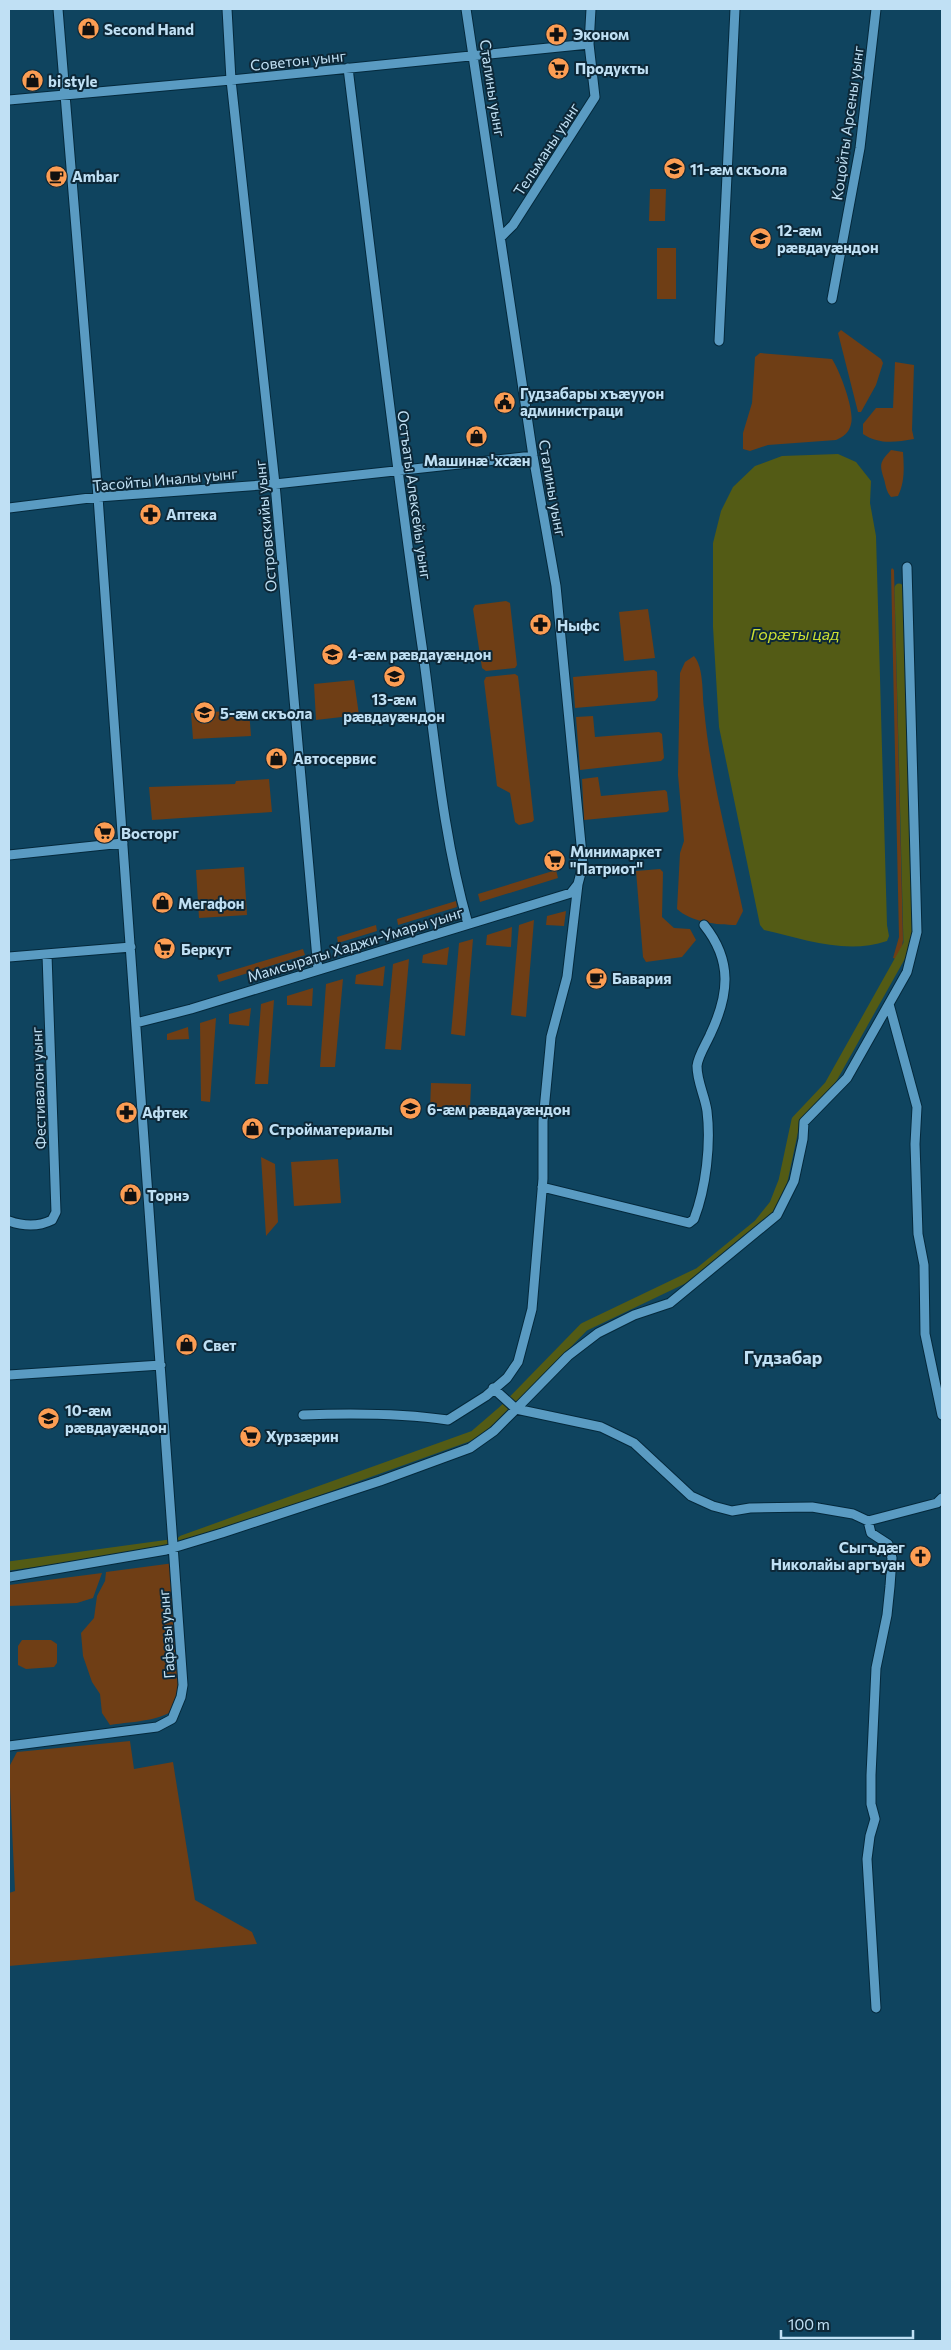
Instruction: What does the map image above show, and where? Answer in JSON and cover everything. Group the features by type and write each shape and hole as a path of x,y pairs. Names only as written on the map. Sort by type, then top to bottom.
{"street":[{"name":"Гафезы уынг","path":"9,1746 133,1732 157,1727 172,1719 181,1697 183,1685 98,497 58,9"},
{"name":"Островскийы уынг","path":"227,9 231,80 275,484 318,970"},
{"name":"Сталины уынг","path":"303,1415 367,1412 403,1414 448,1420 496,1391 506,1378 518,1362 532,1309 542,1187 543,1121 551,1037 567,976 578,884 583,865 556,586 533,456 466,9"},
{"name":"Тельманы уынг","path":"501,237 513,225 595,97 589,44 591,9"},
{"path":"719,341 735,9"},
{"name":"Коцойты Арсены уынг","path":"832,299 860,148 876,9"},
{"name":"Советон уынг","path":"9,100 589,44"},
{"name":"Остъаты Алексейы уынг","path":"348,68 397,470 444,818 455,879 468,924"},
{"name":"Тасойты Иналы уынг","path":"9,508 98,497 275,484 533,456"},
{"path":"9,1577 174,1547 371,1484 470,1448 494,1431 568,1356 598,1333 634,1315 670,1303 778,1215 794,1180 803,1139 804,1122 847,1078 890,1004 906,972 917,932 907,567"},
{"path":"9,855 123,843"},
{"name":"Мамсыраты Хаджи-Умары уынг","path":"136,1023 191,1009 571,893 578,884"},
{"path":"542,1187 688,1223 694,1219 705,1173 708,1122 698,1076 698,1063 716,1023 725,992 723,956 716,940 704,926"},
{"path":"9,957 131,947"},
{"name":"Фестивалон уынг","path":"9,1220 21,1225 43,1224 52,1220 56,1212 47,955"},
{"path":"890,1004 917,1107 915,1144 917,1224 924,1265 925,1334 942,1415"},
{"path":"9,1374 161,1365"},
{"path":"496,1391 515,1408 601,1427 634,1443 692,1496 713,1506 732,1511 750,1508 812,1507 853,1514 868,1521 936,1503 942,1498"},
{"path":"868,1521 871,1533 888,1544 892,1558 887,1616 876,1668 871,1775 871,1804 875,1819 870,1836 867,1859 876,2008"}],"shaded area":[{"path":"650,189 666,189 665,221 649,221"},
{"path":"657,248 676,248 676,299 657,299"},
{"path":"841,330 881,359 883,363 876,385 861,412 858,412 838,333"},
{"path":"760,353 832,359 843,381 849,401 852,418 849,430 836,440 768,445 750,451 743,449 743,433 752,403 755,357"},
{"path":"895,362 914,365 912,430 914,439 894,442 875,440 863,434 863,424 876,408 893,408"},
{"path":"891,450 903,452 904,469 902,485 898,496 891,497 886,488 881,466"},
{"path":"892,568 894,570 903,940 902,948 896,959 893,958 899,937"},
{"path":"506,601 510,603 517,665 515,668 486,671 482,668 473,609 475,605"},
{"path":"648,609 655,658 624,661 619,612"},
{"path":"694,656 700,667 711,759 720,810 743,911 736,925 697,920 677,909 680,853 684,841 678,775 680,673 685,662"},
{"path":"654,670 657,672 658,697 655,701 575,708 573,677"},
{"path":"515,674 518,676 534,820 519,825 515,822 510,793 497,786 484,681 486,677"},
{"path":"354,680 359,715 316,720 314,684"},
{"path":"249,710 251,736 193,739 191,713"},
{"path":"593,716 595,737 659,732 662,734 664,758 661,761 580,770 576,717"},
{"path":"598,777 601,796 665,790 667,792 669,810 667,812 584,820 582,779"},
{"path":"269,779 272,812 152,820 149,787 235,784 236,781"},
{"path":"244,867 247,915 199,918 196,870"},
{"path":"660,869 663,872 662,917 674,928 690,929 696,940 682,957 646,962 643,957 636,871"},
{"path":"556,870 558,878 480,902 478,894"},
{"path":"456,901 457,907 398,925 397,919"},
{"path":"566,911 564,926 546,925 547,916"},
{"path":"534,920 526,1017 511,1015 519,925"},
{"path":"376,925 377,931 338,943 337,937"},
{"path":"512,927 511,947 486,945 487,935"},
{"path":"473,939 465,1036 451,1034 459,943"},
{"path":"449,947 447,965 422,963 423,955"},
{"path":"303,949 305,955 219,982 217,975"},
{"path":"409,959 401,1050 385,1049 393,964"},
{"path":"385,966 383,986 355,984 356,975"},
{"path":"343,979 335,1067 320,1067 326,984"},
{"path":"313,988 312,1006 287,1005 287,996"},
{"path":"274,1000 268,1084 255,1084 261,1004"},
{"path":"251,1008 249,1026 229,1024 229,1014"},
{"path":"216,1018 210,1102 201,1101 200,1023"},
{"path":"188,1027 189,1039 167,1040 167,1034"},
{"path":"431,1083 471,1084 470,1108 430,1110"},
{"path":"261,1157 275,1164 278,1222 266,1236"},
{"path":"338,1159 341,1203 294,1206 291,1162"},
{"path":"174,1563 179,1570 187,1686 185,1699 177,1708 160,1717 110,1725 102,1713 100,1694 92,1682 83,1656 81,1633 94,1618 97,1596 105,1581 106,1572"},
{"path":"102,1573 93,1598 77,1603 9,1606 9,1585"},
{"path":"22,1640 51,1640 57,1644 57,1663 54,1667 26,1669 18,1665 18,1646"},
{"path":"130,1741 134,1769 173,1762 195,1900 252,1932 257,1944 9,1966 9,1893 15,1891 9,1767 17,1752"}],"water":[{"name":"Горӕты цад","path":"838,454 856,462 871,481 870,503 876,536 887,925 889,936 887,941 872,945 856,946 841,946 810,941 764,930 760,925 719,727 713,627 713,543 721,511 733,487 755,466 782,456"}],"waterway":[{"path":"182,1540 474,1435 503,1410 584,1327 699,1272 758,1224 774,1204 783,1181 796,1120 829,1085 908,944 899,588"},
{"path":"9,1566 170,1544"}],"place":[{"name":"Second Hand","path":"88,29"},
{"name":"Эконом","path":"557,34"},
{"name":"Продукты","path":"559,68"},
{"name":"bi style","path":"32,81"},
{"name":"11-æм скъола","path":"674,169"},
{"name":"Ambar","path":"56,176"},
{"name":"12-æм рӕвдауӕндон","path":"761,239"},
{"name":"Гудзабары хъæууон администраци","path":"504,402"},
{"name":"Машинæ 'хсæн","path":"477,437"},
{"name":"Аптека","path":"150,514"},
{"name":"Ныфс","path":"541,625"},
{"name":"4-æм рӕвдауӕндон","path":"332,654"},
{"name":"13-æм рӕвдауӕндон","path":"394,676"},
{"name":"5-æм скъола","path":"204,713"},
{"name":"Автосервис","path":"277,758"},
{"name":"Восторг","path":"105,833"},
{"name":"Минимаркет \"Патриот\"","path":"554,860"},
{"name":"Мегафон","path":"162,903"},
{"name":"Беркут","path":"165,949"},
{"name":"Бавария","path":"596,978"},
{"name":"6-æм рӕвдауӕндон","path":"411,1109"},
{"name":"Афтек","path":"126,1112"},
{"name":"Стройматериалы","path":"253,1129"},
{"name":"Торнэ","path":"131,1195"},
{"name":"Свет","path":"187,1345"},
{"name":"10-æм рӕвдауӕндон","path":"49,1419"},
{"name":"Хурзæрин","path":"250,1436"},
{"name":"Сыгъдæг Николайы аргъуан","path":"921,1556"}],"district":[{"name":"Гудзабар","path":"783,1357"}]}
